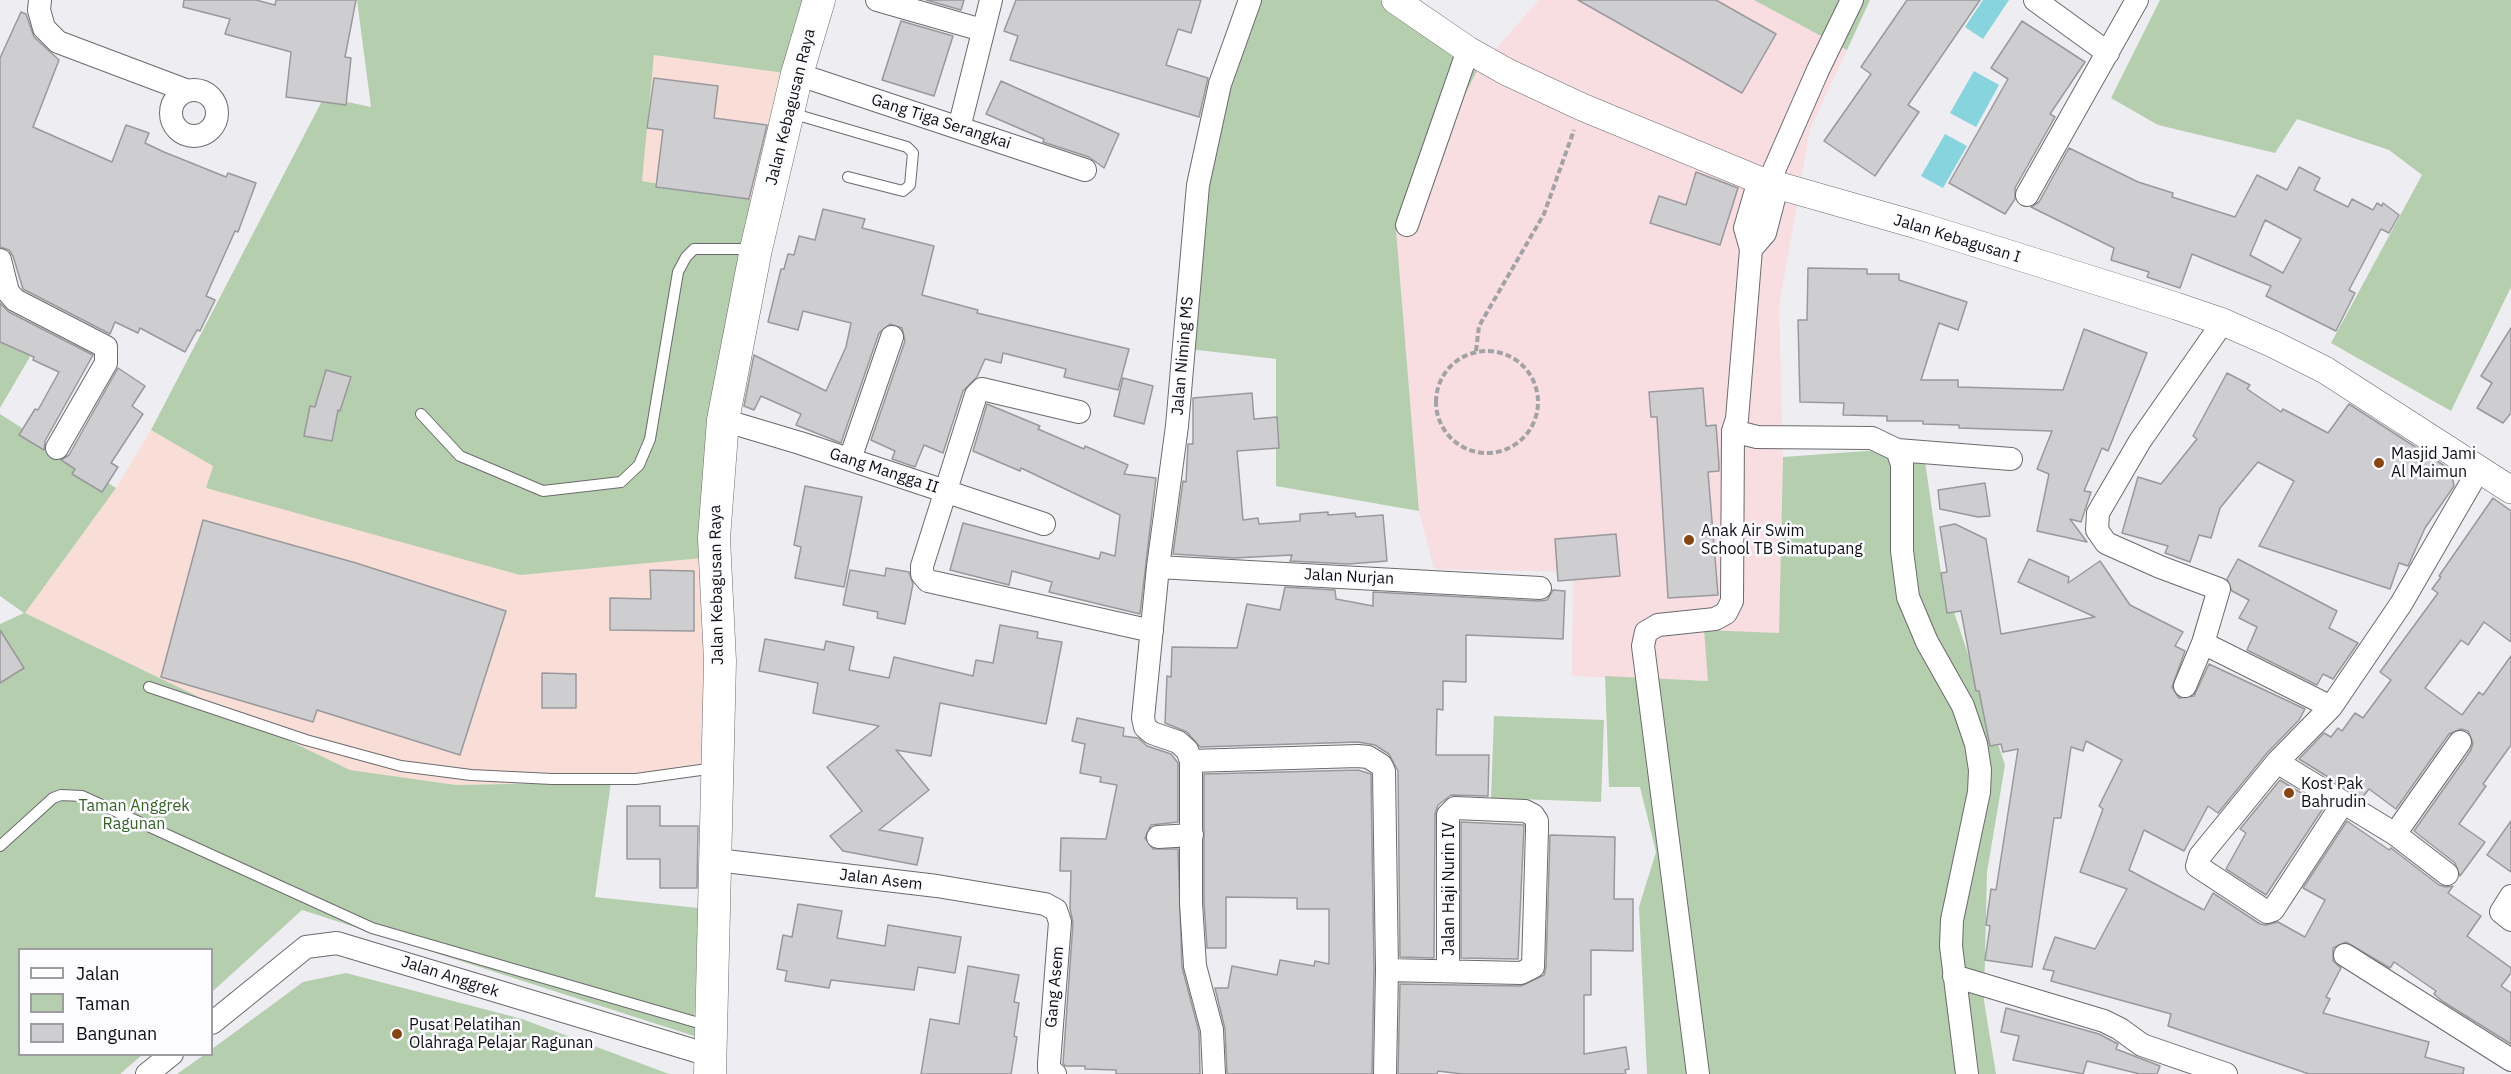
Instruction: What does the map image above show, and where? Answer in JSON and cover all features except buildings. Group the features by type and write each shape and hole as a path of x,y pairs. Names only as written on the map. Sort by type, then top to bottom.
{"main road":[{"name":"Jalan Kebagusan Raya","path":"710,1052 717,860 720,661 714,538 723,420 756,249 797,74 819,0"}],"street":[{"path":"40,0 39,10 44,28 58,42 188,91"},
{"path":"877,0 982,30"},
{"path":"959,128 991,0"},
{"name":"Jalan Niming MS","path":"1191,762 1187,750 1178,742 1152,733 1145,727 1143,718 1158,567 1177,426 1198,185 1220,84 1250,0"},
{"name":"Jalan Kebagusan I","path":"1397,0 1468,50 1507,72 1582,107 1764,182 1917,225 2223,322 2325,370 2478,471 2511,490"},
{"path":"1698,1074 1643,646 1646,632 1658,625 1715,619 1726,613 1732,601 1734,431 1737,419 1751,249 1745,228 1764,182 1852,0"},
{"path":"2035,0 2108,53"},
{"path":"2027,195 2137,0"},
{"path":"1407,225 1468,50"},
{"name":"Gang Tiga Serangkai","path":"797,74 1085,170"},
{"path":"0,260 8,292 15,300 106,347 106,363 57,448"},
{"path":"2185,686 2203,643 2219,589 2160,567 2106,543 2097,530 2098,513 2140,441 2223,322"},
{"path":"850,459 892,337"},
{"path":"1079,412 982,389 976,395 922,566 922,574 928,581 1152,631"},
{"name":"Gang Mangga II","path":"723,420 850,459 1044,524"},
{"path":"1734,431 1757,438 1872,438 1897,450 2011,459"},
{"path":"1897,450 1902,464 1902,550 1908,597 1927,642 1963,706 1976,744 1980,770 1974,820 1952,920 1954,976 1967,1074"},
{"path":"2343,803 2275,907 2267,912 2197,866 2197,861 2277,762 2331,707 2401,604 2478,471"},
{"name":"Jalan Nurjan","path":"1158,567 1540,588"},
{"path":"2203,643 2331,707"},
{"path":"2395,834 2460,742"},
{"path":"1214,1074 1212,1030 1195,966 1191,903 1191,762 1358,756 1368,757 1381,765 1384,771 1387,970 1385,1074"},
{"path":"2277,762 2395,834 2447,873"},
{"name":"Jalan Haji Nurin IV","path":"1455,808 1525,811 1533,815 1537,821 1535,964 1530,970 1521,973 1448,970 1448,815 1455,808"},
{"path":"1158,837 1192,835"},
{"name":"Jalan Asem","path":"717,860 937,886 1045,904"},
{"path":"2511,896 2501,912 2511,920"},
{"name":"Gang Asem","path":"1045,904 1056,910 1060,922 1048,1063 1054,1074"},
{"name":"Jalan Anggrek","path":"213,1022 306,947 337,943 710,1052"},
{"path":"2345,955 2511,1060"},
{"path":"1387,970 1448,970"},
{"path":"1954,976 2104,1021 2142,1045 2226,1074"},
{"path":"147,1074 170,1056"}],"lane":[{"path":"788,112 906,147 913,153 910,185 903,191 848,177"},
{"path":"421,414 460,456 543,491 621,482 639,465 650,439 678,272 686,257 694,249 756,249"},
{"path":"149,687 306,740 413,767 471,775 636,779 718,767"},
{"path":"0,846 53,798 61,795 82,796 372,928 710,1052"}],"path":[{"path":"1476,351 1479,326 1544,214 1582,107"},
{"path":"1476,351 1501,352 1523,364 1536,385 1539,409 1530,432 1511,448 1486,454 1462,447 1444,430 1435,407 1439,382 1453,362 1476,351"}],"shaded area":[{"path":"1539,0 1754,0 1847,50 1810,129 1779,307 1783,457 1779,633 1704,631 1709,681 1572,676 1573,572 1434,569 1419,511 1396,230 1478,69"},
{"path":"654,55 791,74 754,200 642,181"},
{"path":"151,430 213,466 206,488 702,558 705,776 611,782 456,785 350,770 25,613 116,488"}],"green space":[{"path":"357,0 809,0 791,74 654,55 642,181 754,200 702,558 520,575 206,488 213,466 151,430 324,97 371,107"},
{"path":"1244,0 1391,0 1478,69 1396,230 1419,511 1276,486 1276,359 1189,349 1202,203"},
{"path":"1754,0 1870,0 1847,50"},
{"path":"2160,0 2511,0 2511,287 2451,411 2331,343 2422,175 2389,150 2297,119 2275,153 2158,125 2111,98"},
{"path":"0,337 31,355 0,408"},
{"name":"Taman Anggrek Ragunan","path":"0,414 116,488 25,613 350,770 456,785 611,782 595,897 698,908 694,1036 302,910 213,991 213,948 18,948 18,1056 141,1056 120,1074 0,1074 0,624 24,613 0,596"},
{"path":"1923,447 1941,573 2005,765 1987,872 1984,1001 1996,1074 1647,1074 1639,907 1656,852 1640,787 1609,787 1605,676 1708,681 1704,630 1779,633 1783,457"},
{"path":"1494,716 1604,720 1601,802 1491,798"},
{"name":"Pusat Pelatihan Olahraga Pelajar Ragunan","path":"346,973 522,1019 669,1074 177,1074 203,1056 213,1056 213,1048 303,982"}],"water":[{"path":"1983,0 2009,0 1983,39 1965,27"},
{"path":"1974,71 1999,85 1976,127 1950,113"},
{"path":"1945,134 1967,146 1943,188 1921,176"}],"place":[{"name":"Masjid Jami Al Maimun","path":"2379,463"},
{"name":"Anak Air Swim School TB Simatupang","path":"1689,540"},
{"name":"Kost Pak Bahrudin","path":"2289,793"},
{"name":"Pusat Pelatihan Olahraga Pelajar Ragunan","path":"397,1034"}]}
